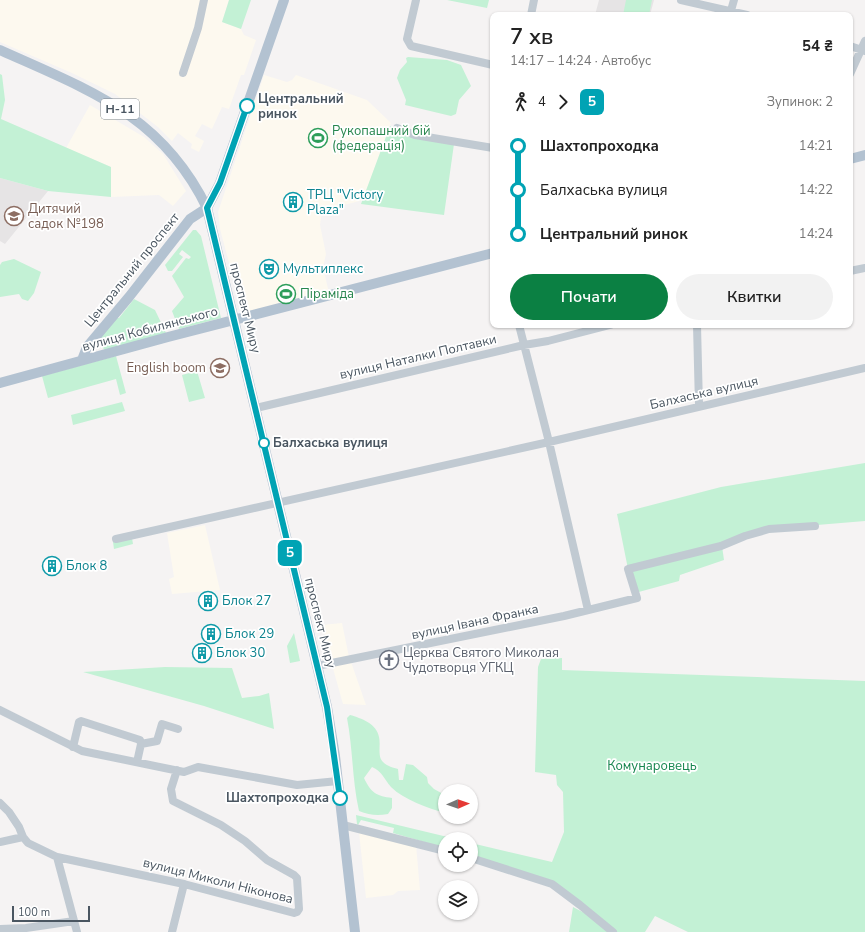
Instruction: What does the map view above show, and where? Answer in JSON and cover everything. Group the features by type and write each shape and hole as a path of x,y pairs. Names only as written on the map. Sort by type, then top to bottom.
{"main road":[{"name":"Центральний проспект","path":"82,360 90,342 129,297 190,219 207,208 220,183 284,0"},
{"name":"Н-11","path":"0,50 93,93 141,123 172,152 196,187 207,208"},
{"path":"853,158 865,155"},
{"name":"проспект Миру","path":"207,208 256,408 331,728 355,932"},
{"name":"вулиця Кобилянського","path":"0,383 82,360 490,254"}],"street":[{"path":"183,73 198,28 204,0"},
{"path":"416,0 407,39 411,46 490,64"},
{"path":"531,12 534,0"},
{"path":"681,0 726,12"},
{"path":"730,12 734,0"},
{"path":"853,68 863,50 865,41"},
{"path":"853,47 863,50"},
{"path":"397,128 416,135 490,147"},
{"path":"853,270 865,268"},
{"path":"521,328 588,610"},
{"name":"вулиця Наталки Полтавки","path":"256,408 598,328"},
{"path":"697,328 699,406"},
{"name":"Балхаська вулиця","path":"116,539 278,504 865,368"},
{"name":"вулиця Івана Франка","path":"317,666 588,610 637,598 628,569 722,546 745,536 769,529 815,526"},
{"path":"0,710 82,751 184,772 198,767 297,785 338,781"},
{"path":"73,747 80,721 140,740 142,744"},
{"path":"142,744 157,741 162,724 178,729"},
{"path":"137,762 142,744"},
{"name":"вулиця Миколи Ніконова","path":"23,838 38,848 57,857 184,884 294,913 297,912 299,909 297,878 294,875 267,860 245,841 221,825 173,801 171,788 177,770"},
{"path":"0,803 20,827 23,838 0,842"},
{"path":"343,826 438,849"},
{"path":"57,857 77,932"},
{"path":"478,860 552,884 612,932"},
{"path":"172,932 184,884"},
{"path":"0,929 26,928 74,921"}],"shaded area":[{"path":"0,0 229,0 222,22 241,29 244,35 256,40 244,75 241,75 229,109 222,107 212,129 202,124 195,136 204,141 199,152 191,148 192,144 178,133 172,141 158,127 115,94 72,73 0,42"},
{"path":"599,0 654,0 651,12 596,12"},
{"path":"264,75 287,82 292,80 296,75 367,100 391,123 363,200 326,210 321,217 320,225 326,254 323,267 329,293 245,312 241,308 220,229 218,212"},
{"path":"90,105 144,137 163,154 186,191 173,206 159,195 111,197 111,167 66,148"},
{"name":"Дитячий садок №198","path":"0,178 48,191 5,244 0,241"},
{"path":"205,525 220,590 172,594 169,579 174,577 167,533"},
{"path":"342,623 349,657 331,661 322,625"},
{"path":"351,662 366,705 343,704 332,665"},
{"path":"359,832 416,845 420,890 398,891 393,895 366,898"}],"green space":[{"path":"229,0 251,0 241,29 222,22"},
{"path":"447,0 489,0 487,8"},
{"path":"626,0 652,0 650,12 624,12"},
{"path":"406,58 447,60 461,65 471,86 459,100 456,114 451,116 405,105 406,100 397,78 400,70 407,62"},
{"path":"0,74 2,75 5,100 1,119 111,167 111,197 48,191 0,178"},
{"path":"390,126 416,137 454,144 444,215 361,204"},
{"path":"193,230 196,230 201,236 221,318 179,329 172,311 184,297 172,276 186,258 189,259 191,257 182,250 179,254 183,257 172,271 168,271 165,265"},
{"path":"14,259 41,272 34,293 28,301 22,299 19,294 0,297 0,265 2,262"},
{"path":"134,299 155,310 166,333 106,351 101,346 100,337 115,318 119,318"},
{"path":"116,356 126,393 120,395 116,379 48,398 42,376"},
{"path":"197,371 205,398 189,402 182,375"},
{"path":"122,402 125,411 73,425 71,415"},
{"path":"865,463 865,521 769,529 722,546 724,560 680,575 679,581 635,593 628,569 617,514 721,487"},
{"path":"132,538 133,544 114,549 113,542"},
{"path":"294,633 300,661 290,663 287,646"},
{"name":"Комунаровець","path":"562,658 562,670 865,681 865,932 688,932 655,916 645,932 616,932 553,882 478,858 478,845 552,862 564,832 563,792 557,785 556,775 535,772 538,667 541,659"},
{"path":"165,667 232,668 242,698 269,693 274,729 204,706 83,672"},
{"path":"350,715 359,718 368,722 375,728 379,737 381,760 386,765 398,769 399,780 403,780 406,764 413,765 427,777 428,783 438,791 438,811 409,800 396,792 383,776 372,767 364,778 369,787 375,793 392,798 392,808 388,814 384,815 373,815 359,811 347,718"},
{"path":"356,815 438,835 438,846 393,833 394,828 361,820 358,825"},
{"path":"573,907 594,918 611,932 569,932"}],"bus line":[{"name":"5","path":"247,106 220,183 207,208 327,707 340,798"}],"place":[{"name":"Центральний ринок","path":"247,106"},
{"name":"Рукопашний бій (федерація)","path":"318,138"},
{"name":"ТРЦ \"Victory Plaza\"","path":"293,202"},
{"name":"Дитячий садок №198","path":"14,216"},
{"name":"Мультиплекс","path":"269,269"},
{"name":"Піраміда","path":"286,294"},
{"name":"English boom","path":"220,368"},
{"name":"Балхаська вулиця","path":"264,443"},
{"name":"Блок 8","path":"52,566"},
{"name":"Блок 27","path":"208,601"},
{"name":"Блок 29","path":"211,634"},
{"name":"Блок 30","path":"202,653"},
{"name":"Церква Святого Миколая Чудотворця УГКЦ","path":"389,660"},
{"name":"Шахтопроходка","path":"340,798"}]}
